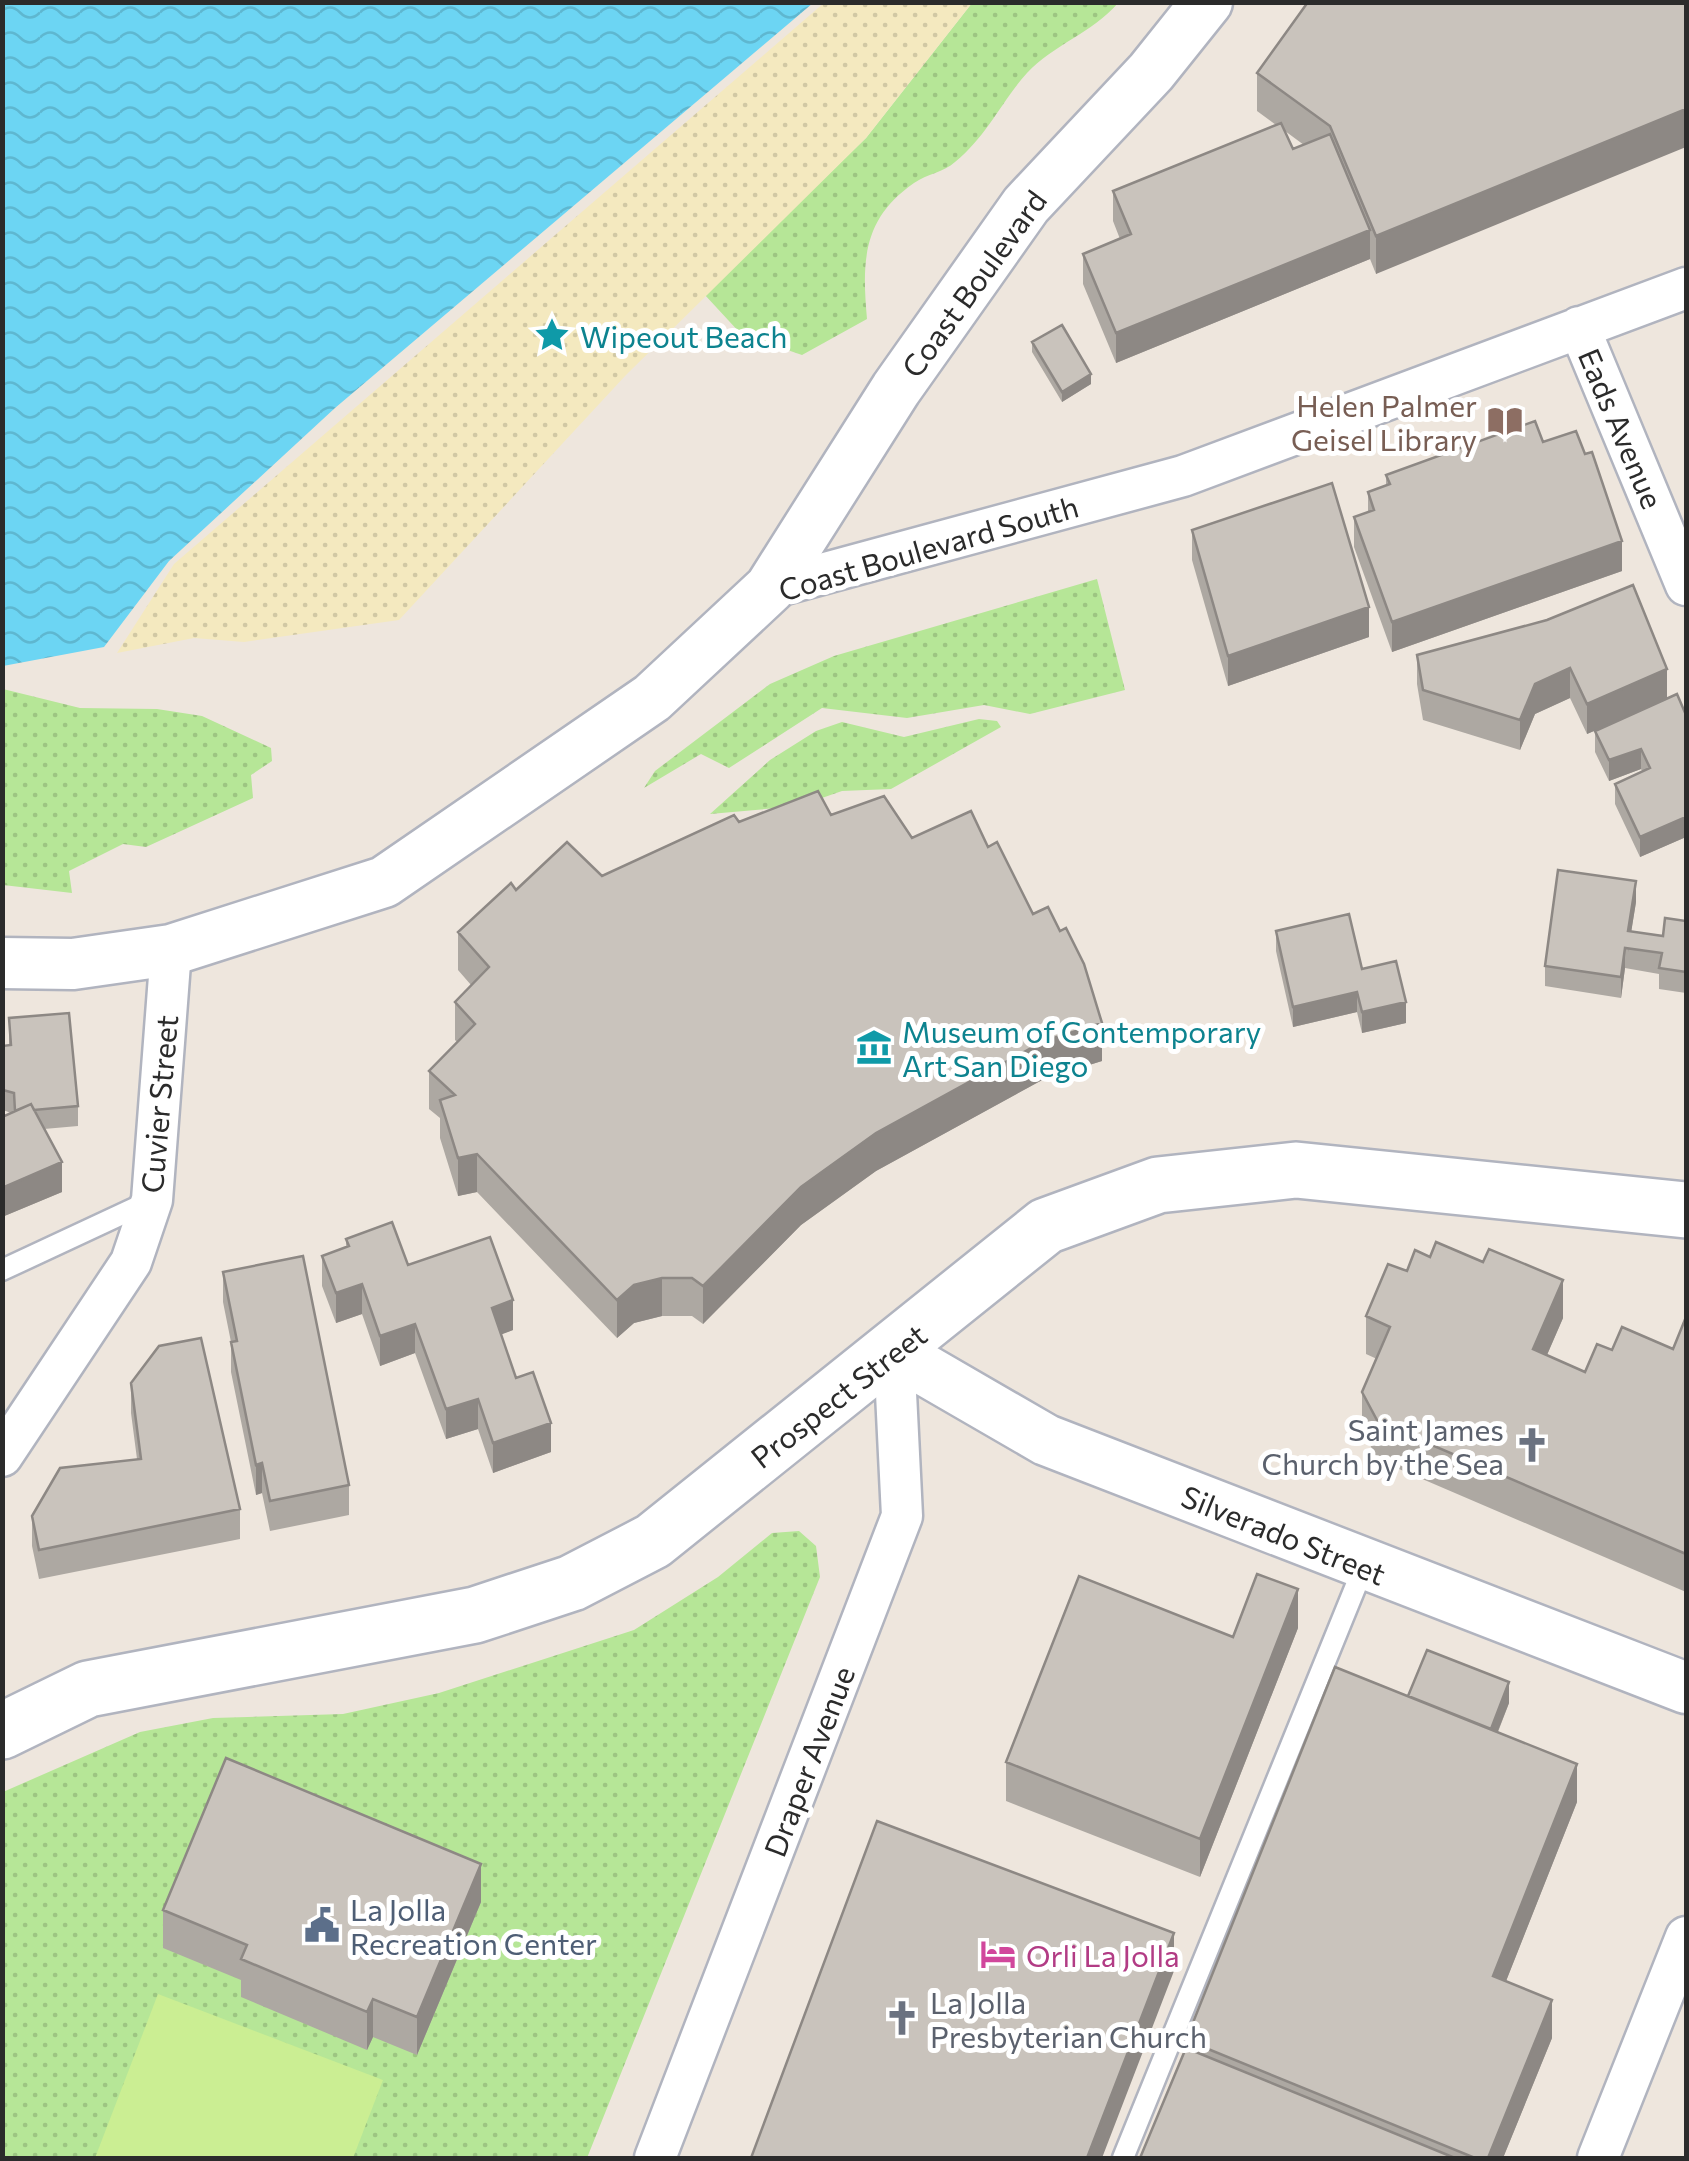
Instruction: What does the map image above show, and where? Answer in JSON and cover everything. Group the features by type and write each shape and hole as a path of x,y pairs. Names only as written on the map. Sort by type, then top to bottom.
{"main road":[{"name":"Prospect Street","path":"2,1730 88,1690 475,1615 572,1583 654,1541 894,1352 1046,1226 1158,1185 1296,1170 1686,1210"}],"street":[{"name":"Coast Boulevard","path":"770,588 896,389 1026,204 1151,72 1207,2"},
{"name":"Coast Boulevard South","path":"2,963 73,964 171,950 384,882 652,698 770,588 1183,476 1686,288"},
{"name":"Eads Avenue","path":"1579,326 1686,585"},
{"name":"Cuvier Street","path":"2,1456 131,1262 152,1200 171,950"},
{"name":"Silverado Street","path":"894,1352 1046,1440 1686,1688"},
{"name":"Draper Avenue","path":"655,2158 902,1516 894,1352"},
{"path":"1598,2158 1686,1938"}],"lane":[{"path":"2,1270 152,1200"},
{"path":"1123,2158 1364,1566"}],"green space":[{"path":"972,3 1118,3 1027,73 976,141 955,162 914,183 884,211 869,243 866,260 867,319 802,355 741,334 704,294 866,138"},
{"path":"1097,579 1125,690 1030,714 984,705 907,718 822,708 729,768 701,754 644,788 655,771 770,684 834,656"},
{"path":"3,689 80,708 157,709 202,716 271,748 272,761 251,775 253,798 146,847 123,844 69,871 72,893 3,885"},
{"path":"979,719 997,721 1001,727 891,789 842,791 799,806 710,814 770,760 816,731 842,722 904,737"},
{"path":"799,1531 816,1546 820,1577 587,2158 3,2158 3,1792 140,1732 213,1718 343,1714 439,1693 634,1630 718,1577 772,1533"},
{"path":"158,1994 383,2080 353,2158 95,2158"}],"sand":[{"name":"Wipeout Beach","path":"825,2 972,3 866,138 626,375 399,620 244,642 194,638 117,653 174,564"}],"water":[{"path":"3,2 813,3 335,408 169,561 104,647 3,666"}],"building":[{"path":"1308,2 1686,2 1686,109 1376,236 1330,126 1257,73"},
{"path":"1281,123 1293,149 1330,134 1370,230 1116,333 1083,254 1131,234 1113,191"},
{"path":"1062,325 1091,374 1062,392 1032,342"},
{"path":"1535,421 1543,442 1576,431 1585,454 1592,452 1622,541 1392,622 1354,517 1374,510 1368,492 1390,484 1386,475"},
{"path":"1332,483 1369,607 1228,656 1192,530"},
{"path":"1633,585 1667,669 1587,704 1570,668 1535,684 1520,720 1423,690 1417,655 1547,620"},
{"path":"1677,694 1686,715 1686,817 1640,837 1615,784 1650,768 1641,749 1609,760 1595,731"},
{"path":"818,791 831,815 884,796 912,838 971,811 988,847 997,842 1033,914 1048,907 1060,931 1066,928 1084,964 1102,1023 1044,1041 876,1133 801,1187 703,1286 692,1278 662,1278 634,1285 617,1300 477,1154 458,1158 440,1100 455,1095 429,1071 475,1024 455,1002 489,967 458,932 511,883 516,890 567,842 602,876 734,815 739,822"},
{"path":"1558,870 1636,881 1628,931 1663,936 1665,918 1686,921 1686,972 1659,968 1662,953 1625,948 1621,977 1545,966"},
{"path":"1349,914 1362,969 1396,961 1406,1002 1362,1012 1357,992 1293,1007 1276,931"},
{"path":"69,1013 78,1106 34,1110 31,1104 15,1111 14,1093 3,1090 2,1078 2,1046 11,1045 9,1018"},
{"path":"31,1104 62,1162 2,1188 2,1117"},
{"path":"392,1222 408,1265 490,1237 513,1300 492,1308 516,1378 533,1372 551,1423 493,1443 478,1399 446,1409 415,1324 380,1336 362,1284 336,1293 322,1256 349,1246 346,1239"},
{"path":"1436,1242 1483,1262 1489,1249 1563,1280 1533,1349 1585,1372 1597,1344 1612,1350 1622,1327 1673,1349 1686,1317 1686,1554 1378,1422 1362,1392 1390,1327 1366,1316 1388,1264 1407,1271 1415,1250 1430,1257"},
{"path":"303,1256 349,1485 270,1501 262,1463 256,1465 231,1342 237,1341 223,1272"},
{"path":"201,1338 240,1509 39,1550 32,1516 60,1468 141,1459 131,1383 159,1346"},
{"path":"1257,1574 1298,1589 1200,1839 1006,1762 1079,1576 1233,1637"},
{"path":"1427,1650 1509,1682 1491,1729 1408,1696"},
{"path":"1335,1667 1577,1764 1493,1976 1552,2000 1488,2158 1475,2158 1186,2040"},
{"name":"La Jolla Recreation Center","path":"226,1758 481,1864 417,2017 373,1999 367,2012 241,1959 247,1945 163,1910"},
{"path":"877,1821 1174,1933 1087,2158 751,2158"},
{"path":"1186,2048 1455,2158 1140,2158"}],"place":[{"name":"Wipeout Beach","path":"552,335"},
{"name":"Helen Palmer Geisel Library","path":"1505,421"},
{"name":"Museum of Contemporary Art San Diego","path":"874,1047"},
{"name":"Saint James Church by the Sea","path":"1532,1445"},
{"name":"La Jolla Recreation Center","path":"322,1925"},
{"name":"Orli La Jolla","path":"998,1954"},
{"name":"La Jolla Presbyterian Church","path":"902,2018"}]}
